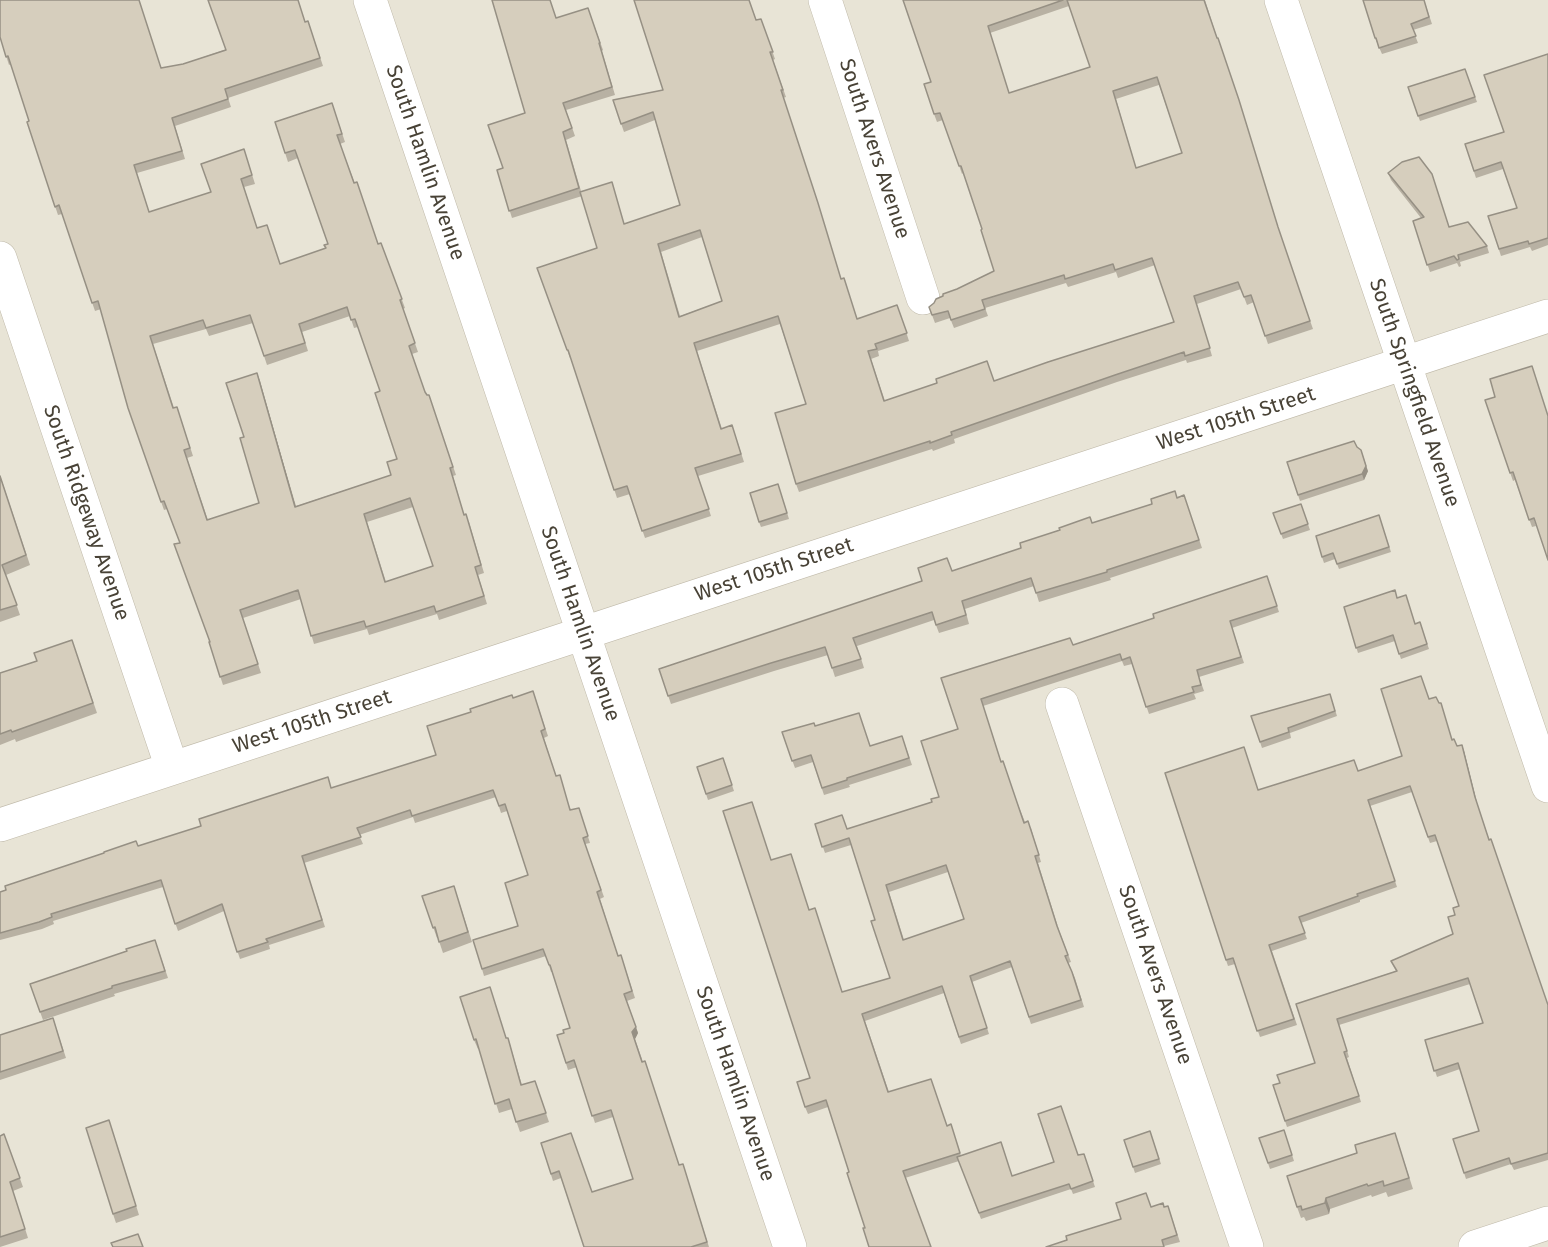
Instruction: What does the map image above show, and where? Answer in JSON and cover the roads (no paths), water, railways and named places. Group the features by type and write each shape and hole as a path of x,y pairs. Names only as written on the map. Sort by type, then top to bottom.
{"street":[{"name":"South Hamlin Avenue","path":"370,0 790,1247"},
{"name":"South Avers Avenue","path":"825,0 923,298"},
{"name":"South Springfield Avenue","path":"1281,0 1548,786"},
{"name":"South Ridgeway Avenue","path":"0,258 172,768"},
{"name":"West 105th Street","path":"0,825 1548,316"},
{"name":"South Avers Avenue","path":"1062,704 1247,1247"},
{"path":"1475,1247 1548,1223"}]}
